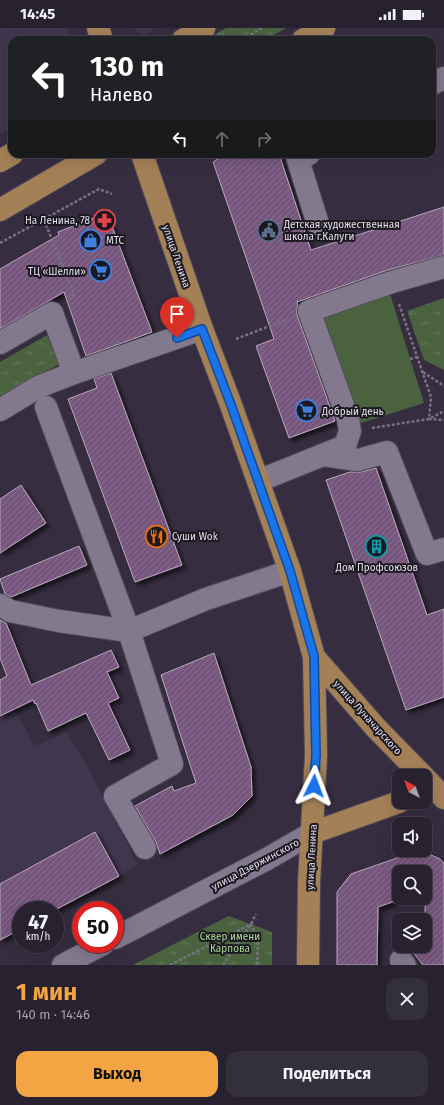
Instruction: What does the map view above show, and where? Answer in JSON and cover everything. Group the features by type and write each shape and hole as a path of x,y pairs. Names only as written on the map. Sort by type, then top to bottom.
{"main road":[{"path":"190,36 204,28"},
{"path":"310,36 324,28"},
{"path":"0,210 89,158"},
{"name":"улица Ленина","path":"143,158 202,329 290,571 314,656 316,755 309,883 308,965"},
{"name":"улица Луначарского","path":"314,656 376,728 433,787"},
{"name":"улица Дзержинского","path":"312,833 392,804"}],"street":[{"path":"302,158 298,160 318,224"},
{"path":"258,481 345,446 350,431 348,419 310,311 392,282 444,267"},
{"path":"0,342 52,313 74,373"},
{"path":"0,410 38,387 202,329"},
{"path":"46,407 129,631 172,764 115,796 145,848"},
{"path":"323,455 358,460 387,452 427,554 444,549"},
{"path":"0,605 10,611 52,620 129,631 206,599 290,571"},
{"name":"улица Дзержинского","path":"124,933 267,859 312,833"},
{"path":"63,965 86,953"}],"path":[{"path":"249,36 262,28"},
{"path":"0,243 99,189 112,194"},
{"path":"44,220 74,294 58,305 52,313"},
{"path":"392,282 431,397 429,418"},
{"path":"236,339 310,311"},
{"path":"410,359 417,357"},
{"path":"423,372 444,386"},
{"path":"350,431 429,418 444,411"},
{"path":"429,418 444,420"},
{"path":"223,965 252,924 256,914"},
{"path":"170,965 252,924"},
{"path":"252,924 258,942 258,965"}],"shaded area":[{"path":"0,28 67,28 70,36 8,36 8,129 0,134"},
{"path":"132,28 156,28 144,35"},
{"path":"0,679 14,709 35,746 67,732 88,768 138,865 64,906 64,901 12,901 12,934 0,941"}],"green space":[{"path":"226,28 286,28 272,36 212,36"},
{"path":"390,294 424,403 355,425 320,316"},
{"path":"444,298 444,370 424,360 407,311"},
{"path":"47,335 61,363 0,397 0,362"},
{"name":"Сквер имени Карпова","path":"229,916 272,932 272,965 133,965"}],"building":[{"path":"220,158 280,158 311,250 444,207 444,255 388,270 297,302 297,315 335,421 289,438 256,346 274,339 213,162"},
{"name":"ТЦ «Шелли»","path":"107,213 152,332 86,356 64,292 0,329 0,269 59,235 58,232"},
{"path":"111,373 182,565 135,582 68,399 97,388 94,379"},
{"name":"Дом Профсоюзов","path":"376,468 427,615 444,609 444,697 406,710 326,480 350,472 361,472"},
{"path":"21,485 46,523 0,553 0,499"},
{"path":"79,546 87,565 11,597 5,594 0,579"},
{"path":"0,620 6,623 31,685 111,650 119,667 107,672 119,698 108,703 130,750 109,760 86,713 48,731 36,703 35,704 33,700 0,716 0,680 7,676 0,658"},
{"path":"214,653 251,767 252,796 233,815 160,854 156,842 135,806 172,786 174,791 196,783 161,675"},
{"path":"95,832 119,876 64,905 64,901 12,901 12,934 0,940 0,884"},
{"path":"432,855 440,859 444,863 444,965 423,965 414,953 432,953 432,913 425,913 425,905 432,905 432,865 392,865 392,902 378,907 377,965 337,965 337,892 351,874 400,857 432,857"}],"place":[{"name":"На Ленина, 78","path":"105,220"},
{"name":"Детская художественная школа г.Калуги","path":"268,230"},
{"name":"МТС","path":"90,240"},
{"name":"ТЦ «Шелли»","path":"101,271"},
{"name":"Добрый день","path":"307,411"},
{"name":"Суши Wok","path":"157,536"},
{"name":"Дом Профсоюзов","path":"377,547"}],"route":[{"path":"177,338 202,329 231,405 290,571 314,656 316,755 314,786"}]}
